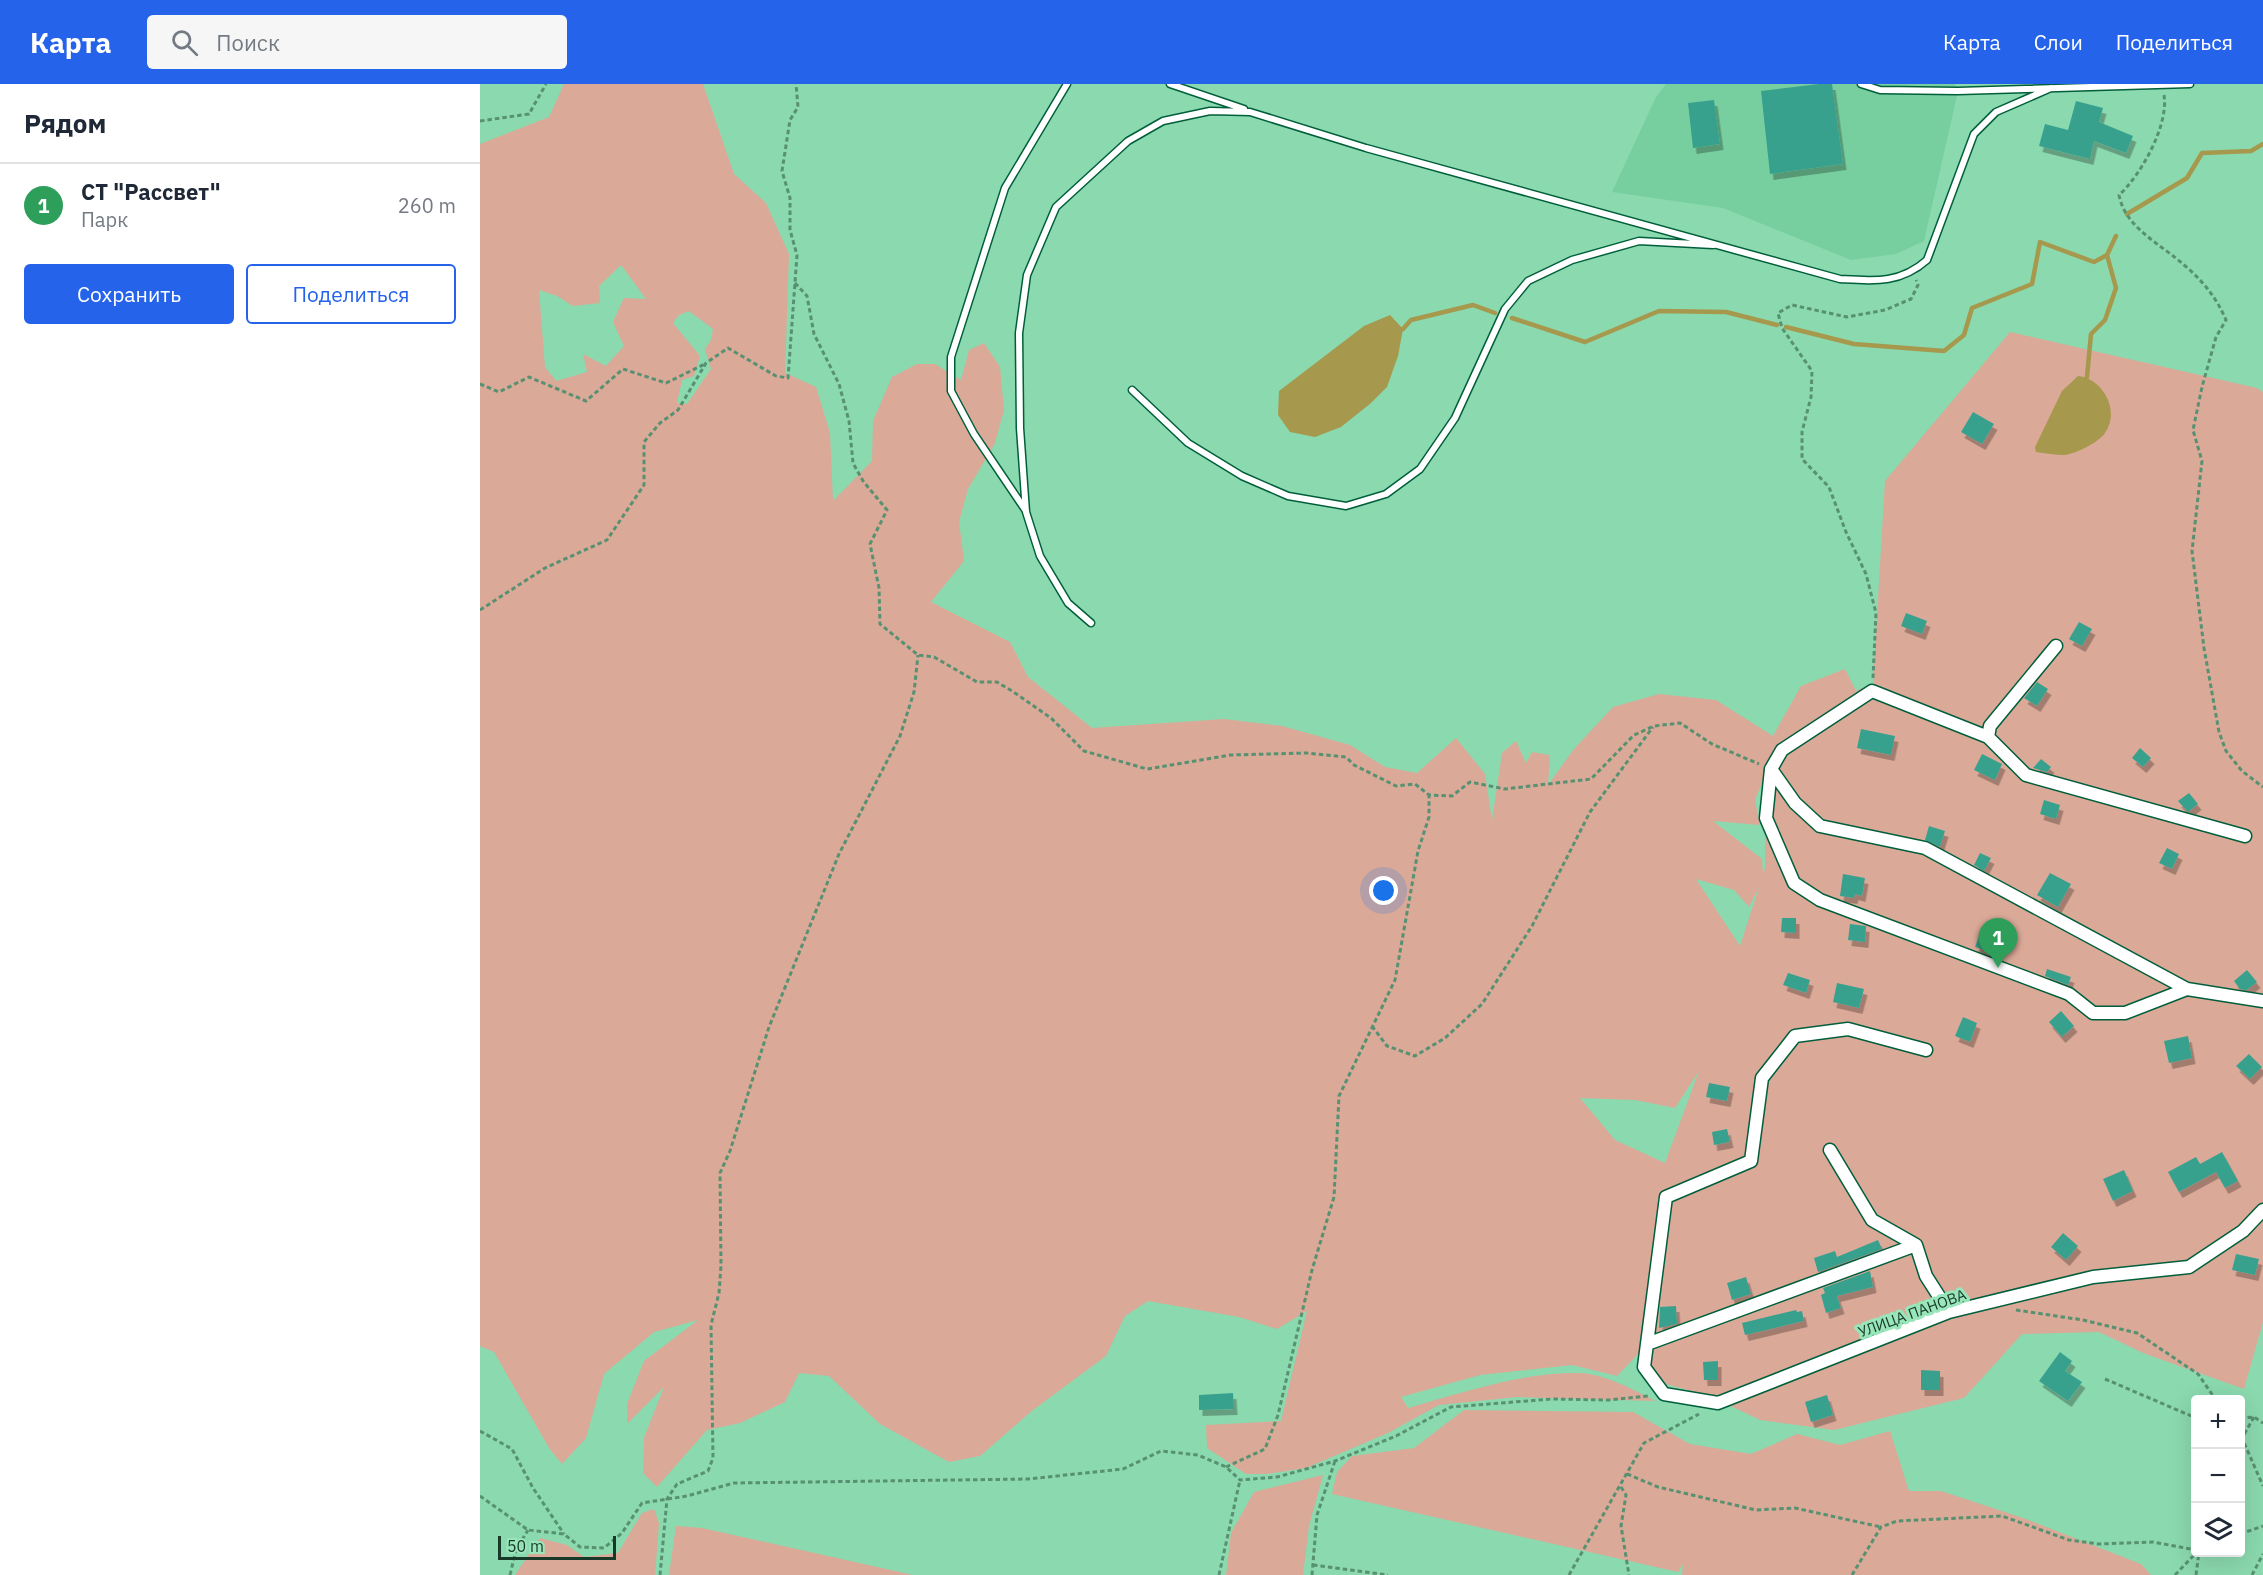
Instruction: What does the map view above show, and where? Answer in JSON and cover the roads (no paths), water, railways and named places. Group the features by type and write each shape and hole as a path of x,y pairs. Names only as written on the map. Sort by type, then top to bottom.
{"street":[{"path":"1988,737 1990,726 2056,646"},
{"path":"2187,989 2125,1013 2093,1013 2069,994 1820,900 1794,883 1766,818 1772,769 1782,750 1872,691 1988,737 2026,775 2245,836"},
{"path":"1772,769 1795,802 1820,826 1925,848 2187,989 2263,1001"},
{"path":"1916,1245 1647,1344 1666,1197 1751,1161 1762,1078 1795,1036 1848,1029 1926,1050"},
{"path":"1830,1150 1872,1220 1916,1245 1926,1276 1949,1312"},
{"name":"УЛИЦА ПАНОВА","path":"1647,1344 1644,1367 1664,1394 1718,1403 1949,1312 2093,1278 2189,1268 2243,1231 2263,1209"}],"lane":[{"path":"1026,512 974,434 951,391 951,357 1005,188 1067,84"},
{"path":"1170,84 1366,148 1840,279 1874,281 1912,273 1927,260 1974,134 1996,112 2051,88"},
{"path":"1861,84 1880,90 2190,84"},
{"path":"1090,623 1068,603 1040,556 1026,512 1020,428 1019,333 1027,275 1056,207 1128,141 1163,121 1210,111 1250,112"},
{"path":"1132,390 1188,443 1242,476 1288,496 1346,506 1386,494 1420,469 1455,418 1505,309 1528,281 1572,260 1639,241 1726,246"}],"waterway":[{"path":"2127,214 2187,178 2202,153 2251,151 2263,144"},
{"path":"1786,327 1854,344 1944,351 1964,335 1972,308 2032,284 2040,242 2094,262 2107,255 2116,236"},
{"path":"2087,377 2091,334 2105,320 2116,288 2107,255"},
{"path":"1403,329 1411,320 1473,305 1495,313"},
{"path":"1512,318 1585,342 1659,311 1726,312 1777,325"}],"place":[{"name":"СТ \"Рассвет\"","path":"1998,968"}]}
